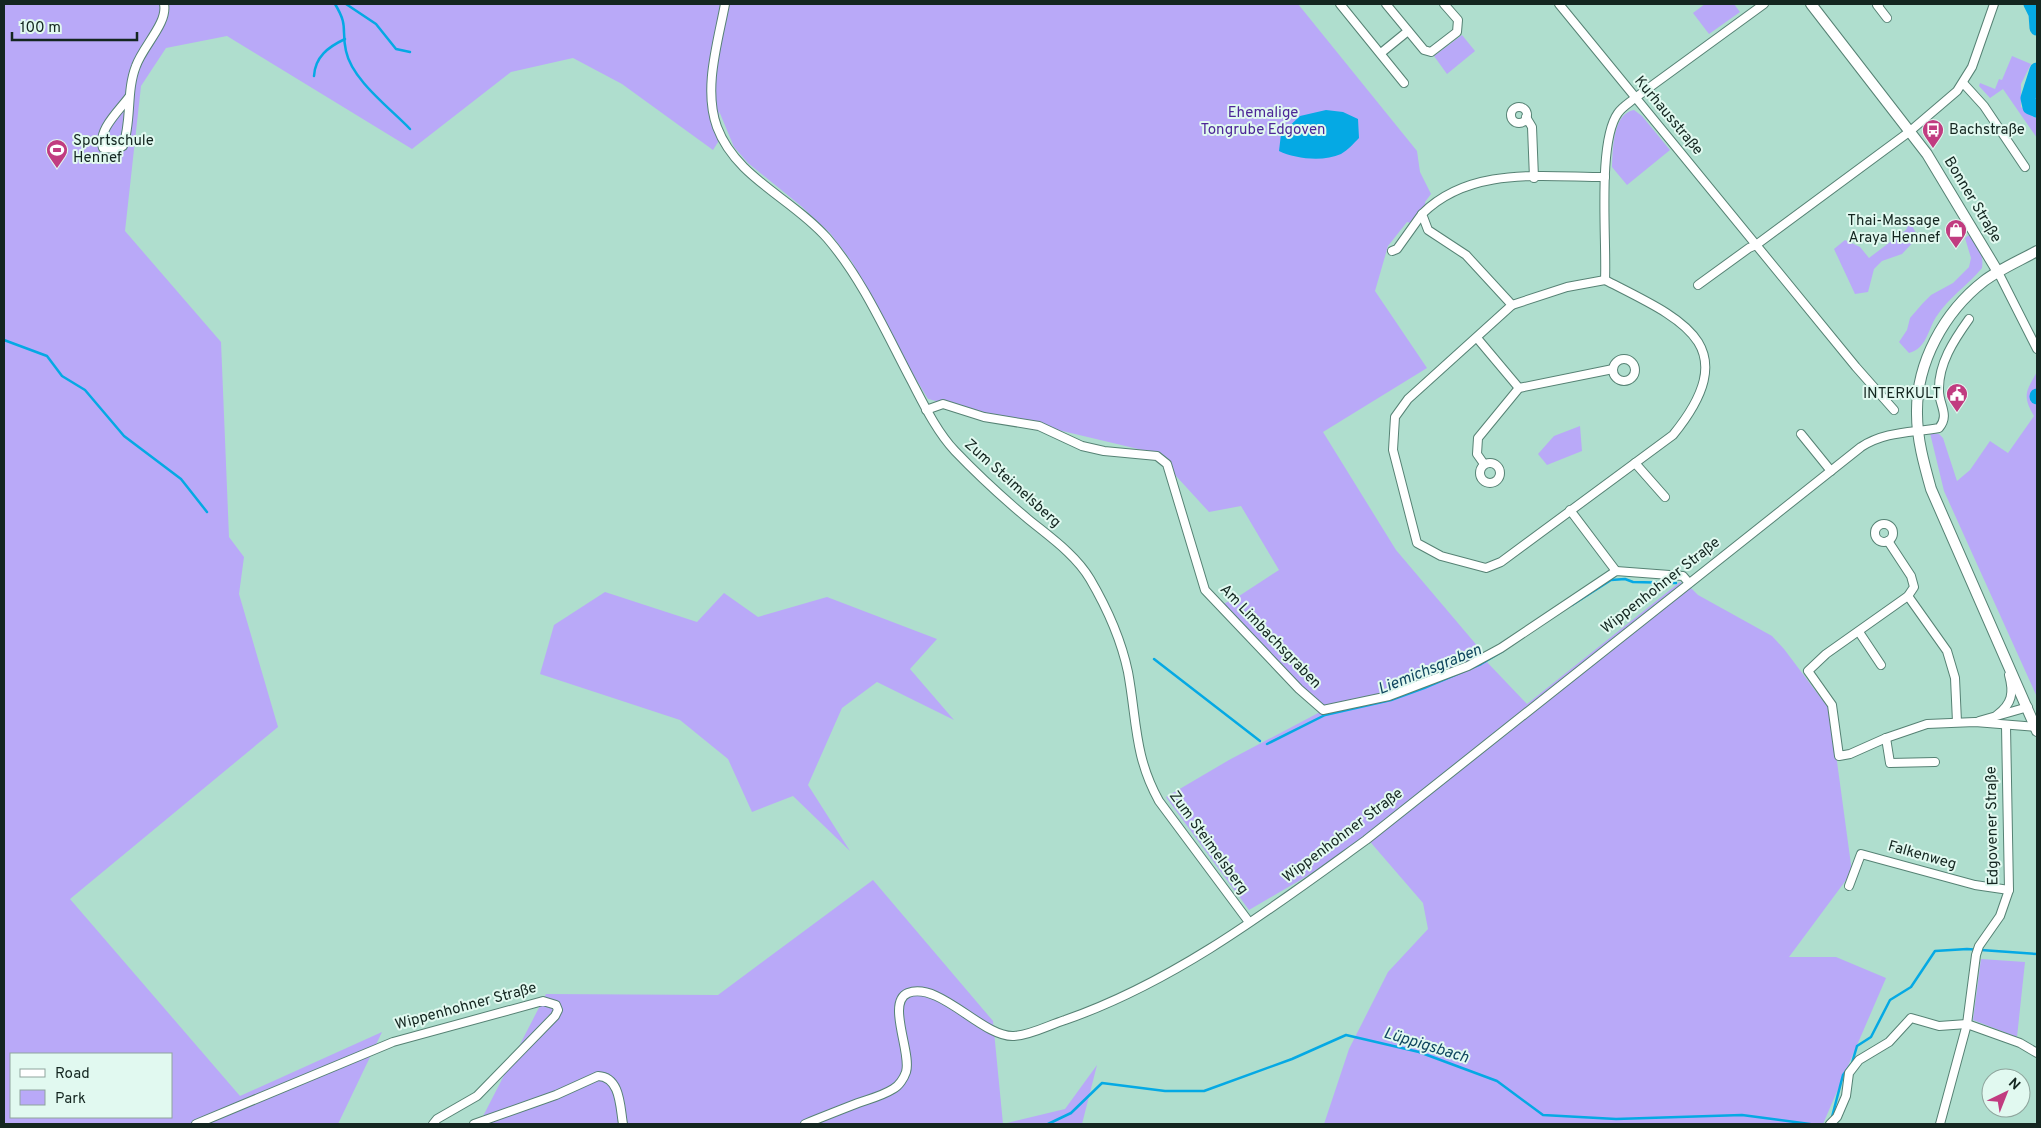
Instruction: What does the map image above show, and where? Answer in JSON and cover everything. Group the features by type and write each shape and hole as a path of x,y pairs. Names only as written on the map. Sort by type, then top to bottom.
{"main road":[{"name":"Bonner Straße","path":"1812,4 1937,170 1998,272"},
{"path":"2036,729 1998,637 1931,489 1916,412 1920,379 1935,340 1958,306 1983,282 2037,251"}],"street":[{"path":"129,97 103,132 100,141 103,148 117,149 123,146 135,67 146,45 161,24 166,10 164,4"},
{"name":"Zum Steimelsberg","path":"725,4 712,82 711,103 715,123 723,143 746,171 806,217 826,237 847,264 871,303 926,410 952,448 1006,500 1071,555 1089,577 1118,636 1128,673 1135,731 1143,768 1150,785 1159,801 1249,922"},
{"path":"1340,4 1404,83"},
{"path":"1386,4 1424,50 1431,52 1458,32 1458,20 1444,4"},
{"name":"Kurhausstraße","path":"1559,4 1634,98 1894,410"},
{"path":"1605,280 1607,140 1617,114 1634,98 1764,4"},
{"path":"1878,4 1887,18"},
{"path":"1698,285 1749,248 1756,245 1909,132 1964,84 1972,67 1994,4"},
{"path":"1381,53 1408,31"},
{"path":"1964,84 1984,106 2025,168"},
{"path":"1526,117 1521,122 1513,120 1511,115 1513,107 1523,108 1532,127 1534,178"},
{"path":"1392,251 1398,249 1422,214 1437,199 1482,181 1495,178 1605,178"},
{"path":"1422,214 1428,230 1466,255 1512,304"},
{"name":"Bonner Straße","path":"1998,272 2037,349"},
{"path":"1605,280 1664,310 1688,327 1703,350 1706,379 1684,422 1673,435 1501,562 1486,568 1441,556 1417,543 1393,450 1395,417 1408,399 1512,304 1567,287 1605,280"},
{"name":"Wippenhohner Straße","path":"805,1124 886,1093 900,1083 907,1071 908,1056 898,1009 901,1000 907,994 914,992 934,996 1000,1034 1021,1035 1099,1008 1128,994 1188,961 1249,922 1366,840 1869,442 1886,435 1939,428 1942,425 1945,414 1938,391 1942,372 1950,347 1969,319"},
{"path":"1477,338 1519,388"},
{"path":"1484,464 1477,454 1478,438 1519,388 1613,369"},
{"name":"Am Limbachsgraben","path":"926,410 942,404 984,417 1039,426 1082,446 1104,451 1157,456 1167,464 1205,590 1299,689 1323,710 1389,696 1478,661 1616,571"},
{"path":"1801,434 1831,471"},
{"path":"1635,463 1665,497"},
{"path":"1570,510 1616,571 1682,576 1689,583"},
{"path":"1888,541 1911,576 1914,587 1908,596 1826,654 1808,671 1832,705 1839,756 1850,754 1886,738 1927,724 1974,722 2036,729"},
{"path":"1908,596 1947,651 1955,678 1957,722"},
{"path":"1859,632 1881,665"},
{"path":"1997,715 2008,707 2011,684 1998,637"},
{"path":"1974,722 2028,707"},
{"name":"Edgovener Straße","path":"1940,1124 1967,1024 1976,955 1979,946 2000,916 2009,890 2006,726"},
{"path":"1886,738 1890,763 1936,762"},
{"name":"Falkenweg","path":"1849,886 1862,854 1975,886 2009,890"},
{"name":"Wippenhohner Straße","path":"196,1124 393,1042 543,1002 556,1005 558,1010 555,1016 477,1096 437,1119 433,1124"},
{"path":"1830,1124 1837,1117 1846,1096 1849,1073 1859,1060 1889,1042 1911,1018 1939,1026 1967,1024 2020,1043 2037,1053"},
{"path":"474,1124 556,1095 598,1076 607,1078 616,1088 623,1124"}],"green space":[{"name":"Ehemalige Tongrube Edgoven","path":"4,4 1298,4 1417,151 1420,172 1431,194 1425,202 1426,208 1414,224 1407,222 1388,246 1375,291 1427,368 1323,432 1396,550 1485,655 1485,660 1527,704 1680,582 1690,587 1698,595 1772,636 1830,710 1852,872 1789,957 1836,957 1886,978 1823,1124 1324,1124 1349,1049 1388,972 1428,929 1423,903 1366,837 1309,875 1249,910 1166,797 1229,760 1322,711 1221,605 1236,598 1279,570 1241,506 1209,512 1155,453 928,399 899,351 852,262 830,233 801,206 748,163 734,147 719,111 720,139 713,150 622,84 573,58 511,72 412,149 227,36 166,48 141,86 125,231 221,342 229,537 244,557 239,594 278,727 70,899 240,1096 382,1032 338,1124 4,1124"},
{"path":"1705,4 1734,4 1740,12 1709,34 1693,13"},
{"path":"1462,35 1475,51 1447,74 1434,56"},
{"path":"2012,56 2031,64 2021,84 2021,107 2037,119 2037,138 2003,89 1990,98 1979,86 1980,83 1995,89 1999,79 2002,80"},
{"path":"2037,64 2037,117 2024,108 2024,85"},
{"path":"1634,110 1642,116 1670,150 1627,185 1612,167 1613,152 1615,134 1621,118"},
{"path":"1910,222 1918,237 1902,254 1882,261 1874,269 1868,292 1855,294 1834,249 1845,240 1860,247 1869,258 1906,230"},
{"path":"1969,235 1980,250 1982,268 1941,310 1919,348 1909,353 1899,342 1907,330 1910,318 1931,295 1953,283 1969,267 1971,258 1965,238"},
{"path":"2037,372 2037,697 1944,491 1930,433 1939,434 1943,438 1957,481 1970,470 1990,441 2008,453 2034,416 2028,403 2027,394"},
{"path":"1580,426 1582,451 1547,465 1538,454 1554,436"},
{"path":"605,592 697,622 724,593 758,617 827,597 937,639 910,669 954,720 877,682 842,708 808,785 850,851 793,796 752,812 728,759 680,720 540,674 554,625"},
{"path":"873,880 993,1021 1003,1124 479,1124 546,994 718,995"},
{"path":"1981,959 2025,962 2017,1037 1973,1020"},
{"path":"1097,1065 1082,1124 1003,1124 1065,1109"}],"water":[{"path":"1326,110 1343,112 1358,119 1359,138 1341,154 1326,158 1301,158 1279,151 1281,134 1300,116"}],"waterway":[{"path":"335,4 342,18 346,51 350,62 364,83 410,129"},
{"path":"346,4 376,24 396,49 410,52"},
{"path":"2031,4 2036,14 2037,28"},
{"path":"314,76 317,63 324,53 333,45 345,39"},
{"path":"2037,70 2028,98 2030,107 2037,110"},
{"path":"4,340 47,356 62,376 85,390 124,436 181,479 207,512"},
{"name":"Liemichsgraben","path":"1572,605 1611,580 1625,579 1633,582 1676,583"},
{"name":"Liemichsgraben","path":"1267,744 1325,715 1391,700 1481,664 1503,651"},
{"name":"Liemichsgraben","path":"1154,659 1260,741"},
{"name":"Lüppigsbach","path":"1832,1117 1843,1075 1852,1063 1857,1046 1871,1037 1890,1000 1911,987 1935,951 1967,949 2037,954"},
{"name":"Lüppigsbach","path":"1048,1124 1071,1113 1102,1083 1165,1091 1204,1091 1292,1059 1346,1035 1419,1052 1497,1081 1543,1115 1616,1119 1742,1115 1810,1124"}],"place":[{"name":"Bachstraße","path":"1933,149"},
{"name":"Sportschule Hennef","path":"57,169"},
{"name":"Thai-Massage Araya Hennef","path":"1956,249"},
{"name":"INTERKULT","path":"1957,413"}]}
